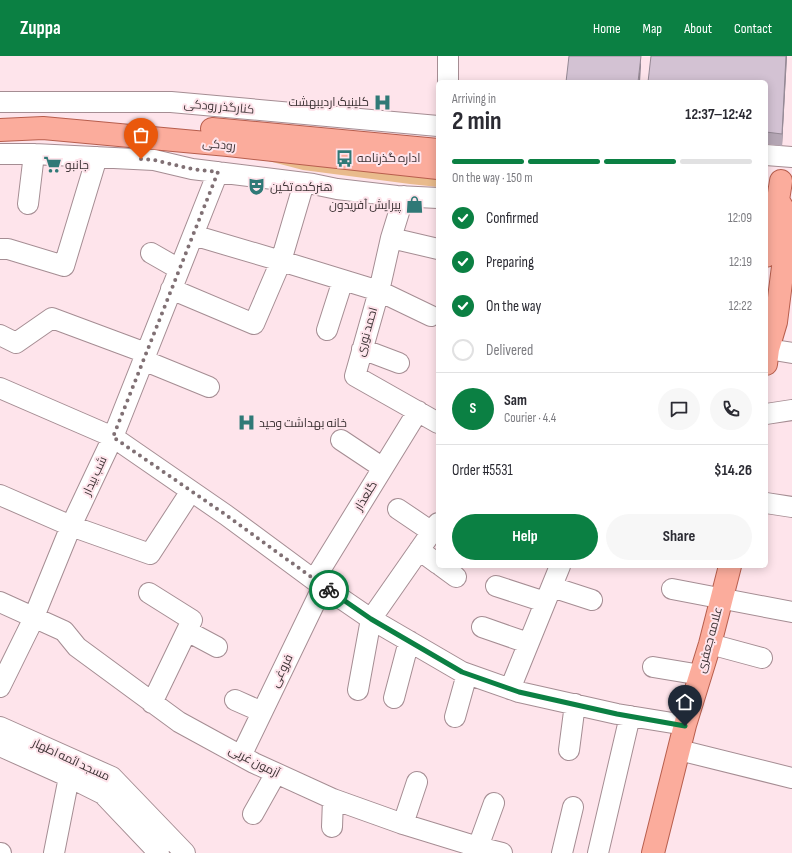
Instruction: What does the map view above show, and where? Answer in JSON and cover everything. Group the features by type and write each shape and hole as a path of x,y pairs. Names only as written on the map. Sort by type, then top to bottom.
{"main road":[{"name":"رودکی","path":"0,118 54,116 436,150"},
{"name":"رودکی","path":"0,130 43,128 436,168"},
{"path":"768,347 776,322 775,254 770,217 779,190"},
{"name":"علامه جعفری","path":"652,853 685,726 710,644 730,568"}],"street":[{"path":"448,56 448,80"},
{"name":"کنارگذر رودکی","path":"0,102 171,102 436,126"},
{"path":"0,154 34,154 154,160 192,169 304,183 337,189 436,198"},
{"path":"28,204 34,154"},
{"path":"768,155 792,157"},
{"path":"0,249 8,249 64,266 97,157"},
{"name":"شب بیدار","path":"0,687 33,618 71,526 113,437 218,172"},
{"path":"171,289 254,324 281,261 304,183"},
{"name":"احمد نوری","path":"404,196 391,238 379,292 355,376 436,422"},
{"path":"193,235 379,292 431,316"},
{"path":"391,238 436,249"},
{"path":"151,253 179,269"},
{"path":"327,330 343,280"},
{"path":"0,335 16,344 52,318 145,357 209,387"},
{"path":"362,349 399,363"},
{"path":"768,350 792,353"},
{"path":"0,388 113,437 226,515 371,619 467,674 510,689 630,716 685,726"},
{"path":"768,414 792,410"},
{"name":"گلعذار","path":"319,583 383,468 418,411"},
{"path":"341,440 383,468"},
{"path":"0,496 71,526 150,554 191,491"},
{"path":"768,503 792,507"},
{"path":"358,690 371,619 435,527 398,509"},
{"path":"419,550 436,563"},
{"path":"510,689 559,568"},
{"name":"فروغی","path":"241,756 319,583"},
{"path":"496,586 548,595 592,600"},
{"path":"672,589 792,612"},
{"path":"149,593 192,620 152,703"},
{"name":"آزمون غربی","path":"0,602 64,632 77,646 179,722 241,756 333,799 403,824 502,853"},
{"path":"482,627 528,643"},
{"path":"187,631 217,646"},
{"path":"394,698 409,641"},
{"path":"710,644 762,658"},
{"path":"653,667 701,675"},
{"path":"455,717 467,674"},
{"path":"235,700 262,712"},
{"path":"569,750 575,704"},
{"path":"598,853 630,716"},
{"name":"مسجد ائمه اطهار","path":"0,727 72,769 103,794 158,853"},
{"name":"مسجد ائمه اطهار","path":"0,746 72,769 112,777 185,853"},
{"path":"679,750 792,778"},
{"path":"54,853 72,769"},
{"path":"253,814 276,773"},
{"path":"403,824 417,782"},
{"path":"332,827 333,799"},
{"path":"478,847 494,803"},
{"path":"562,853 573,807"}],"shaded area":[{"path":"245,155 436,174 436,187 410,184 303,170"}],"building":[{"path":"569,56 641,56 638,80 566,80"},
{"path":"651,56 786,56 782,134 768,132 768,80 648,80"}],"way so far":[{"path":"141,159 154,160 192,169 218,172 113,437 226,515 329,590"}],"place":[{"name":"کلینیک اردیبهشت","path":"382,102"},
{"name":"اداره گذرنامه","path":"344,158"},
{"name":"جانبو","path":"52,165"},
{"name":"هنرکده تکین","path":"257,187"},
{"name":"پیرایش آفریدون","path":"414,205"},
{"name":"خانه بهداشت وحید","path":"246,423"}],"route":[{"path":"329,590 371,619 462,672 519,692 617,714 685,726"}]}
